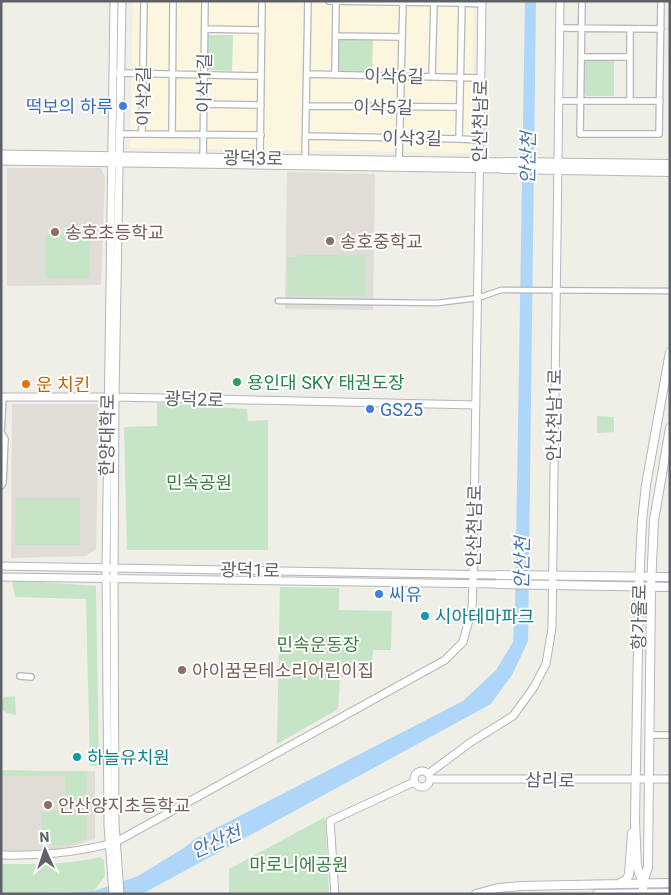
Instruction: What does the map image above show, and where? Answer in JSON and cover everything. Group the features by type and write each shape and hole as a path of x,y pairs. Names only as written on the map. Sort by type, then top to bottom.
{"main road":[{"path":"554,166 670,164"},
{"path":"504,165 670,172"},
{"name":"항가울로","path":"643,883 637,867 635,821 642,521 646,485 670,352"},
{"name":"항가울로","path":"643,893 643,883 648,867 651,577 654,520 670,428"},
{"path":"498,574 670,577"},
{"path":"498,584 670,587"},
{"path":"620,883 626,880 629,875 631,837 635,821"},
{"path":"476,894 498,888 670,883"},
{"path":"598,894 670,893"}],"street":[{"name":"한양대학로","path":"114,1 119,134 115,159"},
{"name":"한양대학로","path":"115,867 113,843 110,578 106,568 111,397 116,73 122,1"},
{"name":"이삭2길","path":"144,1 142,134 260,135"},
{"path":"172,134 173,1"},
{"name":"이삭1길","path":"203,160 205,1"},
{"path":"260,158 262,1"},
{"path":"305,158 308,1"},
{"path":"329,1 482,3"},
{"name":"안산천남1로","path":"429,776 471,742 513,716 534,687 546,664 552,628 548,585 554,166 558,101 560,1"},
{"path":"582,1 580,134 659,134 661,1"},
{"path":"334,75 336,2"},
{"path":"399,160 403,2"},
{"path":"432,76 434,3"},
{"name":"이삭3길","path":"306,136 459,139 462,3"},
{"name":"안산천남로","path":"1,860 54,860 78,856 113,843 445,660 463,642 472,608 473,584 482,3"},
{"path":"559,28 661,29"},
{"path":"205,29 262,30"},
{"path":"630,29 630,101"},
{"path":"336,36 402,37"},
{"path":"581,57 630,57"},
{"path":"116,73 261,76"},
{"name":"이삭6길","path":"307,74 481,78"},
{"path":"558,101 660,102"},
{"path":"204,104 261,104"},
{"name":"이삭5길","path":"306,106 460,107"},
{"path":"119,134 142,134"},
{"path":"459,139 480,140"},
{"name":"광덕3로","path":"1,154 115,159"},
{"name":"광덕3로","path":"203,160 305,158 399,160 479,165"},
{"name":"광덕3로","path":"1,161 115,159 504,165"},
{"path":"278,301 436,303 478,298 501,290 552,292 670,291"},
{"path":"1,486 3,483 5,439 2,434 2,397"},
{"name":"광덕2로","path":"2,397 111,397 476,405"},
{"name":"한양대학로","path":"110,578 114,568 111,397"},
{"name":"광덕1로","path":"1,566 498,574"},
{"name":"광덕1로","path":"1,577 498,584"},
{"path":"20,676 31,677"},
{"path":"650,735 670,735"},
{"path":"422,771 429,776 429,784 425,787 420,787 414,782 414,777 422,771"},
{"name":"삼리로","path":"429,776 670,780"},
{"path":"335,894 330,821 414,782"},
{"name":"안산천남로","path":"1,856 53,855 77,852 113,843"},
{"path":"113,894 115,867"},
{"path":"115,867 120,894"}],"shaded area":[{"path":"133,1 474,1 472,153 130,148"},
{"name":"송호초등학교","path":"7,168 101,168 105,178 101,285 7,286"},
{"name":"송호중학교","path":"287,172 375,174 373,310 285,309"},
{"path":"12,404 99,404 96,549 86,556 11,558"},
{"name":"안산양지초등학교","path":"1,771 95,771 95,839 69,847 38,852 1,851"}],"green space":[{"path":"207,35 233,35 232,71 207,70"},
{"path":"338,39 373,40 372,73 337,72"},
{"path":"587,59 614,59 614,96 586,96 584,94 585,61"},
{"path":"51,232 90,232 90,278 45,278 45,237"},
{"path":"299,255 365,255 365,296 287,296 287,257 298,257"},
{"name":"민속공원","path":"157,403 247,409 248,421 268,420 268,550 127,550 124,427 157,426"},
{"path":"597,416 614,417 614,432 597,433"},
{"path":"15,498 80,498 80,545 15,545"},
{"path":"12,580 96,586 99,766 90,766 86,599 15,597"},
{"name":"민속운동장","path":"280,587 339,588 339,610 392,611 391,650 373,650 372,664 358,668 340,678 338,709 277,744"},
{"path":"15,696 16,715 2,710 1,702 4,697"},
{"path":"1,770 87,771 88,774 82,775 86,775 87,801 66,801 66,776 1,776"},
{"path":"46,810 87,810 87,839 67,845 41,845 41,816"},
{"name":"마로니에공원","path":"325,817 329,894 229,894 229,869"},
{"path":"100,857 104,860 105,876 94,891 1,894 1,864 63,863"}],"water":[{"name":"안산천","path":"525,1 536,1 528,641 512,675 491,704 142,894 43,894 94,891 138,876 184,848 195,839 463,701 496,670 513,642"}],"place":[{"name":"떡보의 하루","path":"123,106"},
{"name":"송호초등학교","path":"55,232"},
{"name":"송호중학교","path":"330,241"},
{"name":"용인대 SKY 태권도장","path":"237,382"},
{"name":"운 치킨","path":"26,384"},
{"name":"GS25","path":"370,409"},
{"name":"씨유","path":"379,594"},
{"name":"시아테마파크","path":"425,616"},
{"name":"아이꿈몬테소리어린이집","path":"182,670"},
{"name":"하늘유치원","path":"77,757"},
{"name":"안산양지초등학교","path":"48,805"}]}
